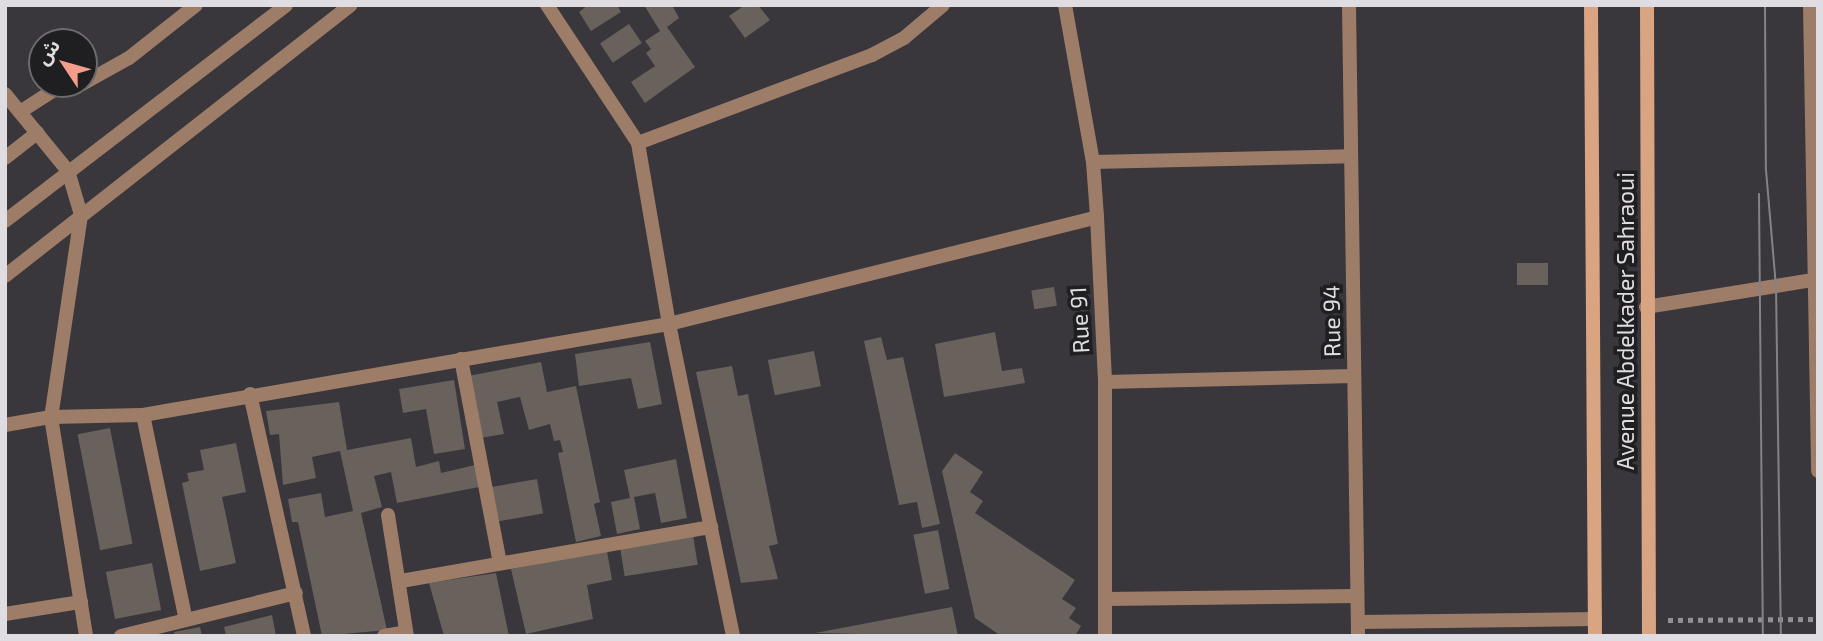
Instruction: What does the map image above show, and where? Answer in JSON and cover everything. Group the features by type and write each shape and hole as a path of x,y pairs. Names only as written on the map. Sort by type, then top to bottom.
{"main road":[{"name":"Avenue Abdelkader Sahraoui","path":"1591,5 1595,636"},
{"name":"Avenue Abdelkader Sahraoui","path":"1647,5 1649,636"}],"street":[{"path":"98,76 129,58 196,5"},
{"path":"5,221 286,5"},
{"path":"5,276 350,5"},
{"path":"547,5 638,143 669,324 733,636"},
{"path":"638,143 872,55 904,38 943,5"},
{"name":"Rue 94","path":"1349,5 1358,629"},
{"path":"1810,5 1818,471"},
{"name":"Rue 91","path":"1072,7 1093,162 1097,218 1105,382 1105,636"},
{"path":"5,94 68,171 81,215 51,417 86,636"},
{"path":"20,112 41,98"},
{"path":"5,158 37,132"},
{"path":"1093,162 1351,156"},
{"path":"5,425 51,417 142,415 250,394 669,324 1097,218"},
{"path":"1646,307 1816,279"},
{"path":"461,359 500,563"},
{"path":"1105,382 1354,376"},
{"path":"250,394 304,636"},
{"path":"142,415 186,620"},
{"path":"384,636 407,634 401,581 388,515"},
{"path":"401,581 711,527"},
{"path":"121,636 296,593"},
{"path":"1106,599 1357,596"},
{"path":"5,614 81,602"},
{"path":"1358,629 1595,619"}],"path":[{"path":"1649,620 1818,619"}],"building":[{"path":"588,5 617,5 621,12 591,31 579,12"},
{"path":"644,5 672,5 679,18 667,27 695,67 645,103 631,82 655,66 646,53 651,49 645,41 660,31"},
{"path":"745,5 758,5 770,20 745,38 729,16"},
{"path":"629,24 642,43 613,63 600,44"},
{"path":"1517,263 1548,263 1548,285 1517,285"},
{"path":"1054,287 1057,306 1034,309 1031,291"},
{"path":"995,332 1002,371 1022,368 1025,383 944,397 935,344"},
{"path":"881,337 887,360 903,357 940,524 922,528 917,502 899,505 864,341"},
{"path":"650,342 662,404 638,409 631,378 579,386 575,354"},
{"path":"814,351 821,386 775,395 768,360"},
{"path":"541,362 547,392 576,386 600,502 594,504 601,536 576,542 558,453 563,452 560,440 554,441 550,424 529,430 520,397 497,402 504,434 480,438 468,376"},
{"path":"732,366 738,396 748,394 778,544 769,546 778,579 741,583 696,372"},
{"path":"454,380 465,449 434,454 426,409 403,413 399,389"},
{"path":"339,402 347,450 411,438 416,467 439,461 441,473 475,465 479,487 397,503 391,472 374,476 382,507 361,513 387,630 322,636 298,522 292,522 288,499 321,493 325,517 353,511 340,451 312,457 316,478 283,485 279,434 270,435 266,411"},
{"path":"110,428 133,544 100,550 78,434"},
{"path":"236,443 246,492 222,497 236,563 200,571 182,483 189,481 187,473 204,470 200,450"},
{"path":"955,453 983,472 970,492 983,501 975,513 1075,580 1062,599 1076,608 1069,618 1081,626 1075,636 1001,636 975,618 942,471"},
{"path":"676,459 687,518 661,523 655,493 634,497 640,529 617,534 611,502 630,498 624,470"},
{"path":"537,479 543,513 495,522 489,488"},
{"path":"938,530 949,589 925,594 913,535"},
{"path":"693,535 698,565 625,576 620,547"},
{"path":"607,551 612,580 587,585 593,619 526,634 511,569"},
{"path":"152,563 161,610 115,619 106,572"},
{"path":"496,573 509,636 444,636 429,583"},
{"path":"952,607 958,636 815,633"},
{"path":"272,615 276,636 226,636 224,627"},
{"path":"200,627 202,636 175,636 174,632"}],"tram line":[{"path":"1765,5 1766,170 1776,286 1781,636"},
{"path":"1759,194 1763,636"}]}
